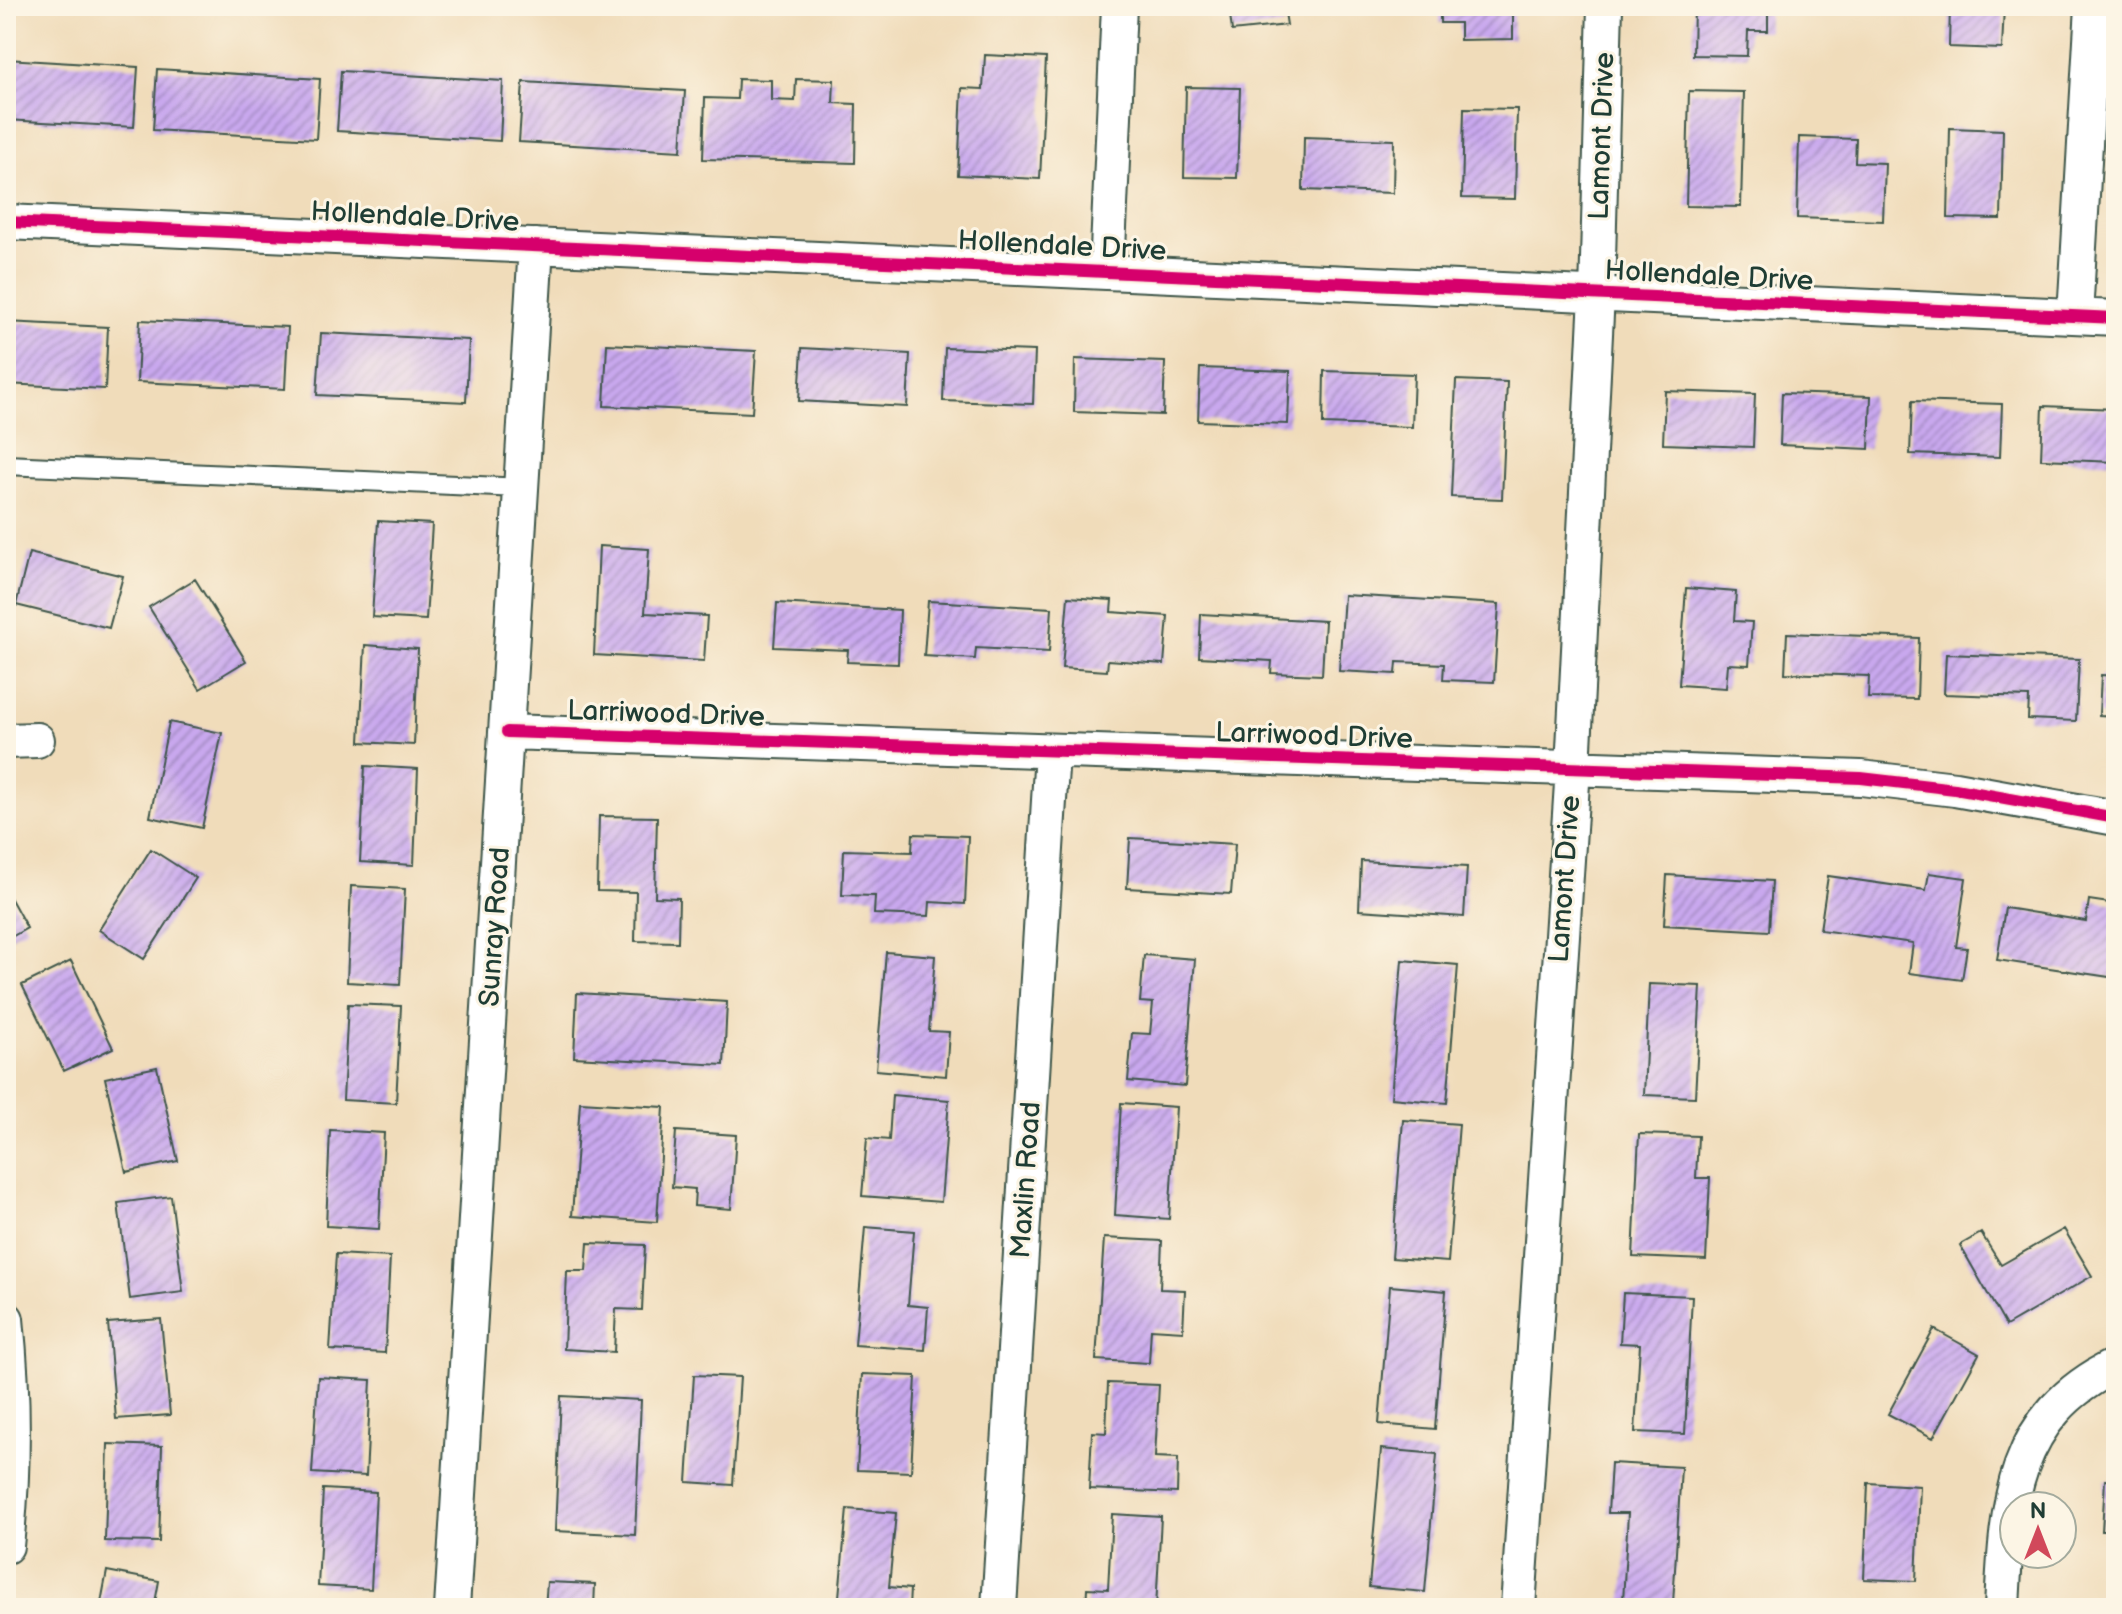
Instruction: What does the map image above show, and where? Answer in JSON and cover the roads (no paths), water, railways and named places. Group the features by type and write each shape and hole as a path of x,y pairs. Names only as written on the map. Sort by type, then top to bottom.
{"street":[{"path":"1107,272 1119,6"},
{"name":"Lamont Drive","path":"1518,1608 1573,768 1597,295 1605,6"},
{"path":"2075,316 2093,6"},
{"name":"Hollendale Drive","path":"6,222 2116,318"},
{"name":"Sunray Road","path":"452,1608 536,246"},
{"name":"Larriwood Drive","path":"507,732 1861,778 1955,789 2116,818"},
{"name":"Maxlin Road","path":"999,1608 1052,752"},
{"path":"6,1319 14,1398 14,1475 6,1546"},
{"path":"2002,1608 2006,1523 2014,1481 2029,1446 2055,1407 2088,1378 2116,1365"}],"lane":[{"path":"6,465 522,488"}]}
